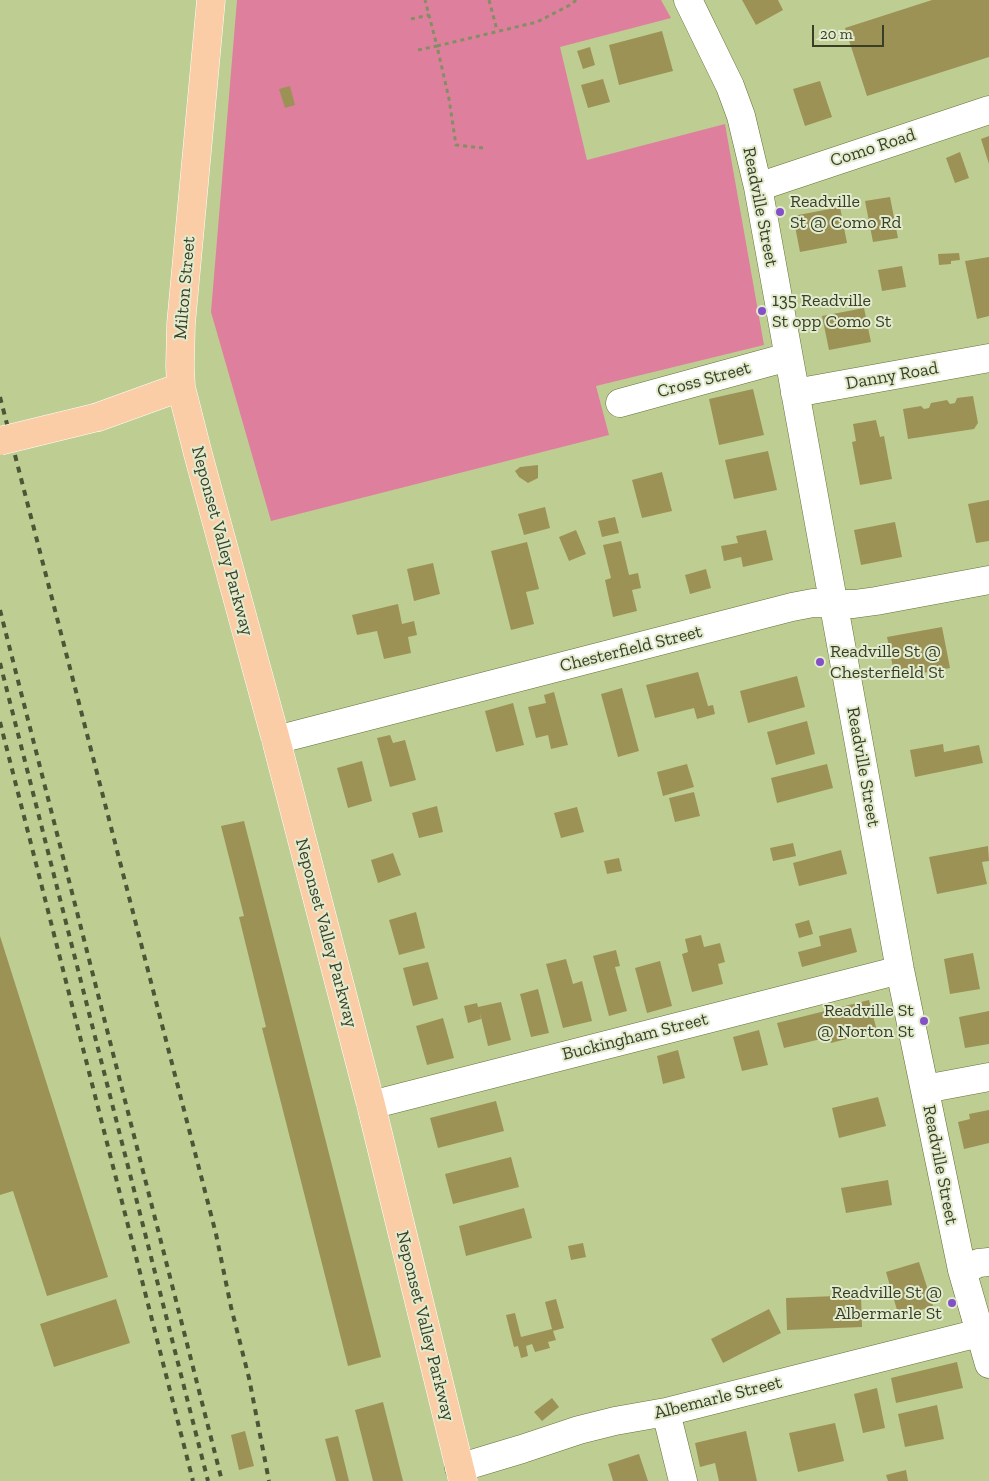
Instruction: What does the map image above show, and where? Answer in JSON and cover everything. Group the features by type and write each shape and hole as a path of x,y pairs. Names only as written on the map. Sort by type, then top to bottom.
{"main road":[{"name":"Milton Street","path":"181,387 181,324 211,0"},
{"path":"0,441 98,417 181,387"},
{"name":"Neponset Valley Parkway","path":"181,387 200,464 276,740 371,1105 461,1474"}],"street":[{"name":"Readville Street","path":"688,0 730,86 741,116 758,187 900,970 962,1270 989,1364"},
{"name":"Como Road","path":"758,187 989,110"},
{"name":"Cross Street","path":"620,403 788,357"},
{"name":"Danny Road","path":"795,393 989,358"},
{"name":"Chesterfield Street","path":"276,740 792,607 813,603 854,604 876,601 989,580"},
{"name":"Buckingham Street","path":"371,1105 900,970"},
{"path":"925,1089 989,1077"},
{"path":"962,1270 979,1263 989,1262"},
{"name":"Albemarle Street","path":"461,1474 482,1460 579,1430 614,1421 666,1412 979,1333"},
{"path":"666,1412 682,1481"}],"path":[{"path":"425,0 449,99 456,145 483,148"},
{"path":"489,0 497,30"},
{"path":"418,50 537,22 572,4 576,0"},
{"path":"410,19 429,15"}],"shaded area":[{"path":"237,0 661,0 671,18 560,47 587,160 725,124 764,345 596,386 609,435 271,521 211,312"}],"building":[{"path":"742,0 778,0 783,10 756,25"},
{"path":"932,0 989,0 989,57 867,96 845,28"},
{"path":"662,31 673,71 619,85 609,45"},
{"path":"590,47 595,65 583,69 577,51"},
{"path":"603,79 610,102 588,108 581,85"},
{"path":"820,81 832,117 805,126 793,89"},
{"path":"290,86 295,105 285,108 279,89"},
{"path":"989,136 989,164 981,139"},
{"path":"960,152 969,178 955,183 946,158"},
{"path":"890,197 898,238 873,242 865,201"},
{"path":"840,207 847,243 800,252 793,216"},
{"path":"959,253 960,260 951,261 951,264 939,265 938,254"},
{"path":"989,257 989,316 977,319 965,261"},
{"path":"902,266 906,287 882,291 878,270"},
{"path":"864,308 871,342 829,350 822,316"},
{"path":"753,389 764,435 719,445 709,399"},
{"path":"973,396 978,423 974,429 908,439 903,409 921,406 924,409 929,408 931,403 947,400 950,404 955,403 957,398"},
{"path":"876,420 880,437 884,436 892,479 860,485 852,442 856,441 853,424"},
{"path":"768,451 777,490 734,499 725,460"},
{"path":"538,465 538,478 528,483 519,477 515,471 520,467"},
{"path":"662,472 672,511 642,518 632,480"},
{"path":"989,500 989,541 976,543 968,504"},
{"path":"545,507 550,528 524,535 518,514"},
{"path":"615,517 619,533 602,537 598,521"},
{"path":"895,522 902,557 861,565 854,530"},
{"path":"576,530 586,554 569,561 559,537"},
{"path":"766,530 773,560 743,567 741,557 724,561 721,546 738,543 736,536"},
{"path":"621,541 629,575 638,573 641,588 632,590 637,611 613,617 605,580 611,578 603,545"},
{"path":"527,542 539,589 526,592 534,624 511,630 491,551"},
{"path":"433,563 440,594 414,601 407,569"},
{"path":"706,569 711,588 690,594 685,575"},
{"path":"398,604 402,624 414,621 417,635 408,637 411,653 384,659 377,631 357,635 352,615"},
{"path":"942,627 950,668 895,678 887,637"},
{"path":"698,672 708,706 713,705 715,714 697,719 694,708 655,718 646,685"},
{"path":"797,676 805,707 748,723 740,691"},
{"path":"622,688 639,751 618,757 601,694"},
{"path":"554,692 568,745 551,749 548,735 536,738 528,707 546,703 544,695"},
{"path":"513,703 524,745 496,752 485,711"},
{"path":"807,721 815,754 776,765 767,732"},
{"path":"390,735 393,743 405,740 416,780 390,787 377,738"},
{"path":"943,744 944,752 979,745 983,763 915,777 910,750"},
{"path":"362,761 372,801 348,808 337,768"},
{"path":"687,764 694,787 663,796 657,772"},
{"path":"827,764 833,788 777,803 771,778"},
{"path":"694,792 700,816 675,822 669,798"},
{"path":"437,806 443,832 419,838 412,813"},
{"path":"577,807 584,832 561,838 554,813"},
{"path":"244,821 381,1357 348,1366 262,1028 266,1027 239,917 244,916 221,826"},
{"path":"793,843 796,856 773,861 770,848"},
{"path":"988,846 989,861 982,862 987,884 937,894 929,857"},
{"path":"841,850 847,874 799,886 793,863"},
{"path":"393,853 401,875 378,883 371,860"},
{"path":"619,858 622,871 607,874 604,861"},
{"path":"416,912 425,948 399,955 389,920"},
{"path":"809,920 813,934 799,938 795,924"},
{"path":"851,928 857,952 802,967 798,952 821,946 819,936"},
{"path":"701,935 704,947 720,943 725,962 718,964 723,984 692,992 682,954 688,952 685,939"},
{"path":"0,936 108,1277 47,1296 13,1191 0,1195"},
{"path":"616,950 620,966 615,967 627,1011 609,1016 593,956"},
{"path":"973,953 980,989 950,994 944,959"},
{"path":"566,959 573,984 582,981 592,1021 563,1028 546,964"},
{"path":"660,961 672,1006 647,1013 635,968"},
{"path":"428,962 438,999 413,1006 403,968"},
{"path":"538,989 549,1033 531,1037 520,994"},
{"path":"869,1000 877,1031 831,1043 829,1037 784,1048 777,1023"},
{"path":"501,1002 511,1040 488,1046 480,1013 481,1019 468,1023 464,1006 477,1003 478,1007"},
{"path":"989,1011 989,1044 965,1048 959,1017"},
{"path":"443,1018 454,1058 427,1065 416,1026"},
{"path":"759,1030 768,1065 742,1071 733,1037"},
{"path":"678,1050 685,1078 663,1084 657,1056"},
{"path":"878,1097 886,1126 839,1138 832,1108"},
{"path":"496,1101 504,1131 438,1148 430,1118"},
{"path":"989,1110 989,1143 964,1149 958,1122 970,1119 969,1114"},
{"path":"511,1157 519,1187 453,1204 445,1174"},
{"path":"888,1180 892,1205 846,1213 841,1188"},
{"path":"524,1208 532,1238 466,1256 459,1226"},
{"path":"583,1243 586,1257 571,1260 568,1246"},
{"path":"919,1262 933,1306 899,1317 886,1272"},
{"path":"861,1295 862,1327 787,1330 786,1298"},
{"path":"116,1299 130,1343 54,1367 40,1324"},
{"path":"556,1299 564,1328 553,1331 556,1340 548,1342 550,1348 535,1352 532,1344 526,1346 528,1356 521,1358 518,1346 514,1347 506,1315 515,1313 521,1337 552,1329 545,1302"},
{"path":"769,1309 781,1333 723,1363 711,1339"},
{"path":"957,1362 963,1388 896,1403 891,1378"},
{"path":"877,1388 885,1428 863,1433 854,1394"},
{"path":"552,1398 559,1407 542,1421 534,1412"},
{"path":"383,1402 403,1481 373,1481 355,1410"},
{"path":"937,1405 944,1439 905,1447 898,1414"},
{"path":"835,1423 844,1461 798,1472 789,1433"},
{"path":"245,1431 254,1466 239,1470 231,1435"},
{"path":"746,1431 757,1481 719,1481 715,1463 700,1467 695,1443"},
{"path":"338,1436 349,1481 336,1481 325,1439"},
{"path":"639,1454 648,1481 613,1481 608,1464"},
{"path":"906,1470 908,1481 888,1481 886,1475"}],"railway":[{"path":"0,397 216,1234 231,1307 249,1378 269,1481"},
{"path":"0,610 222,1481"},
{"path":"0,663 208,1481"},
{"path":"0,722 193,1481"}],"place":[{"name":"Readville St @ Como Rd","path":"780,212"},
{"name":"135 Readville St opp Como St","path":"762,311"},
{"name":"Readville St @ Chesterfield St","path":"820,662"},
{"name":"Readville St @ Norton St","path":"924,1021"},
{"name":"Readville St @ Albermarle St","path":"952,1303"}]}
